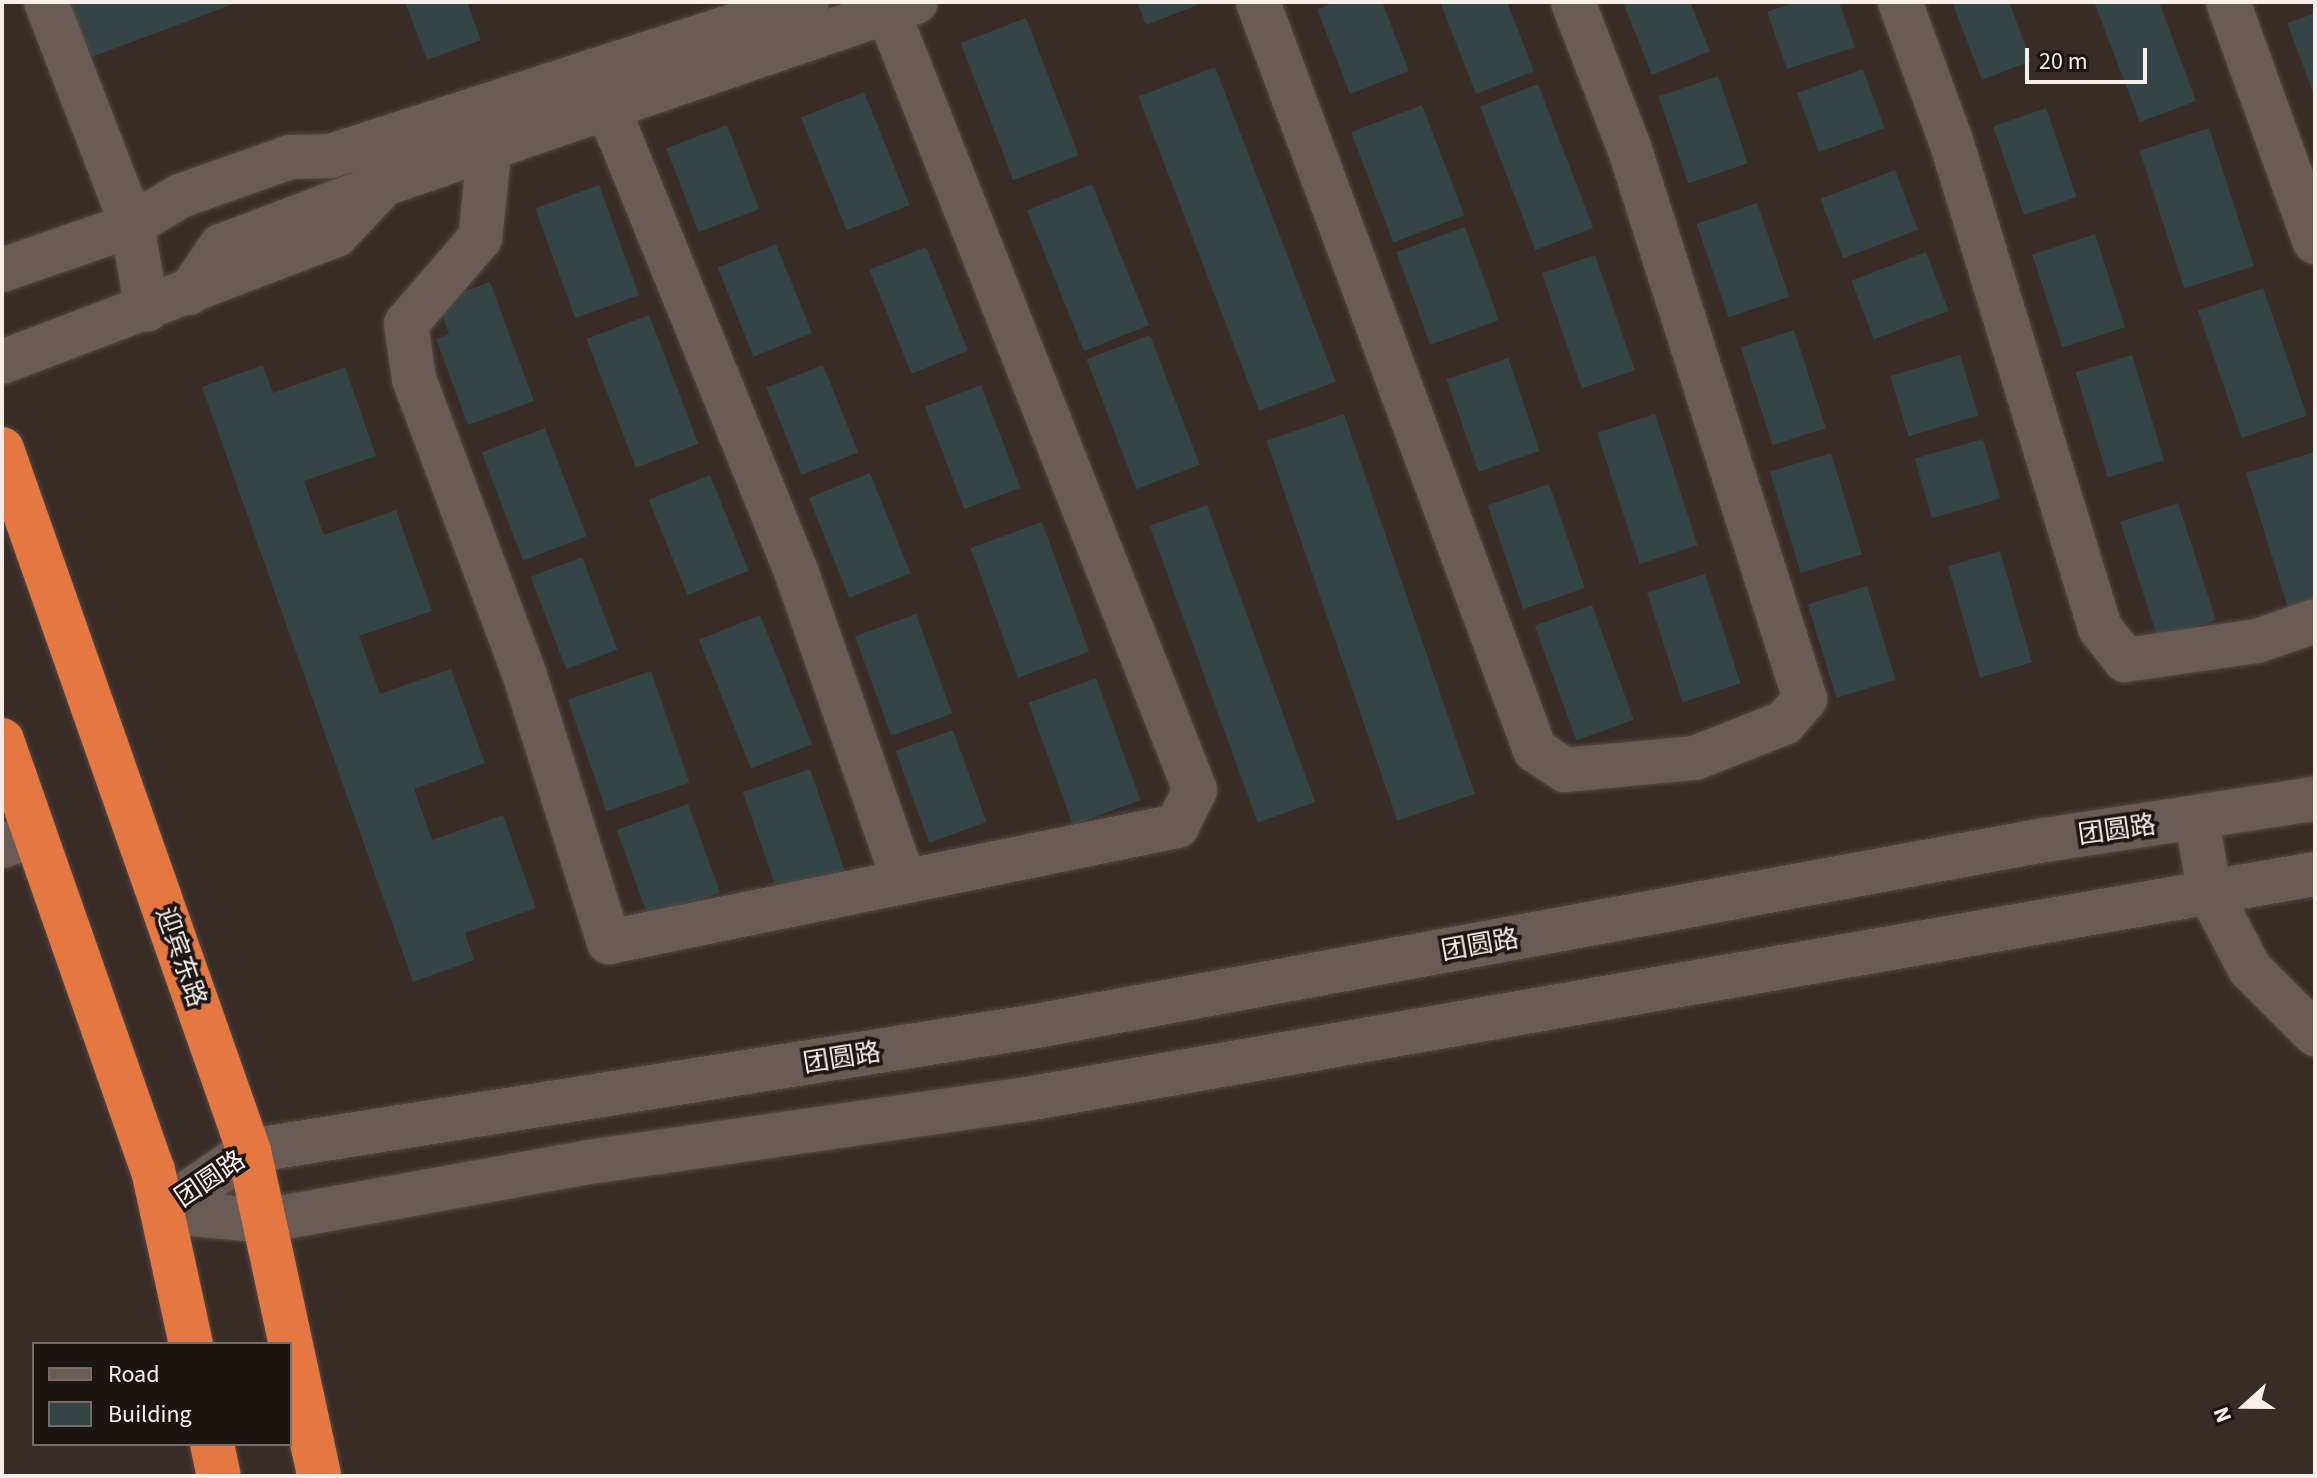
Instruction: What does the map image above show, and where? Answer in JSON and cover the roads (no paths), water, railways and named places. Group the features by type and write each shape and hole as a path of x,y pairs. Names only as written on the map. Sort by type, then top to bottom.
{"highway":[{"name":"迎宾东路","path":"2,449 249,1151 290,1342"},
{"path":"2,740 19,840 162,1211 191,1342"},
{"name":"迎宾东路","path":"292,1351 319,1476"},
{"path":"212,1446 219,1476"}],"street":[{"path":"46,2 132,225 147,310"},
{"path":"601,88 807,2"},
{"path":"1258,2 1535,750 1565,770 1695,758 1784,723 1805,699 1630,150 1573,2"},
{"path":"1900,2 1951,141 2100,628 2125,660 2257,641 2315,621"},
{"path":"2228,2 2315,242"},
{"path":"2,270 132,225 191,219 294,185 331,156 484,127 601,88 896,6 1195,790 1177,826 609,942 525,676 414,379 406,324 480,238 484,127"},
{"path":"601,88 796,571 904,882"},
{"path":"2,362 189,293 221,246 384,184 484,127"},
{"name":"团圆路","path":"162,1211 249,1151 1036,1026 2039,841 2315,799"},
{"path":"2197,819 2209,891 2250,969 2315,1034"},
{"name":"团圆路","path":"162,1211 264,1221 604,1160 1021,1100 2315,874"}]}
